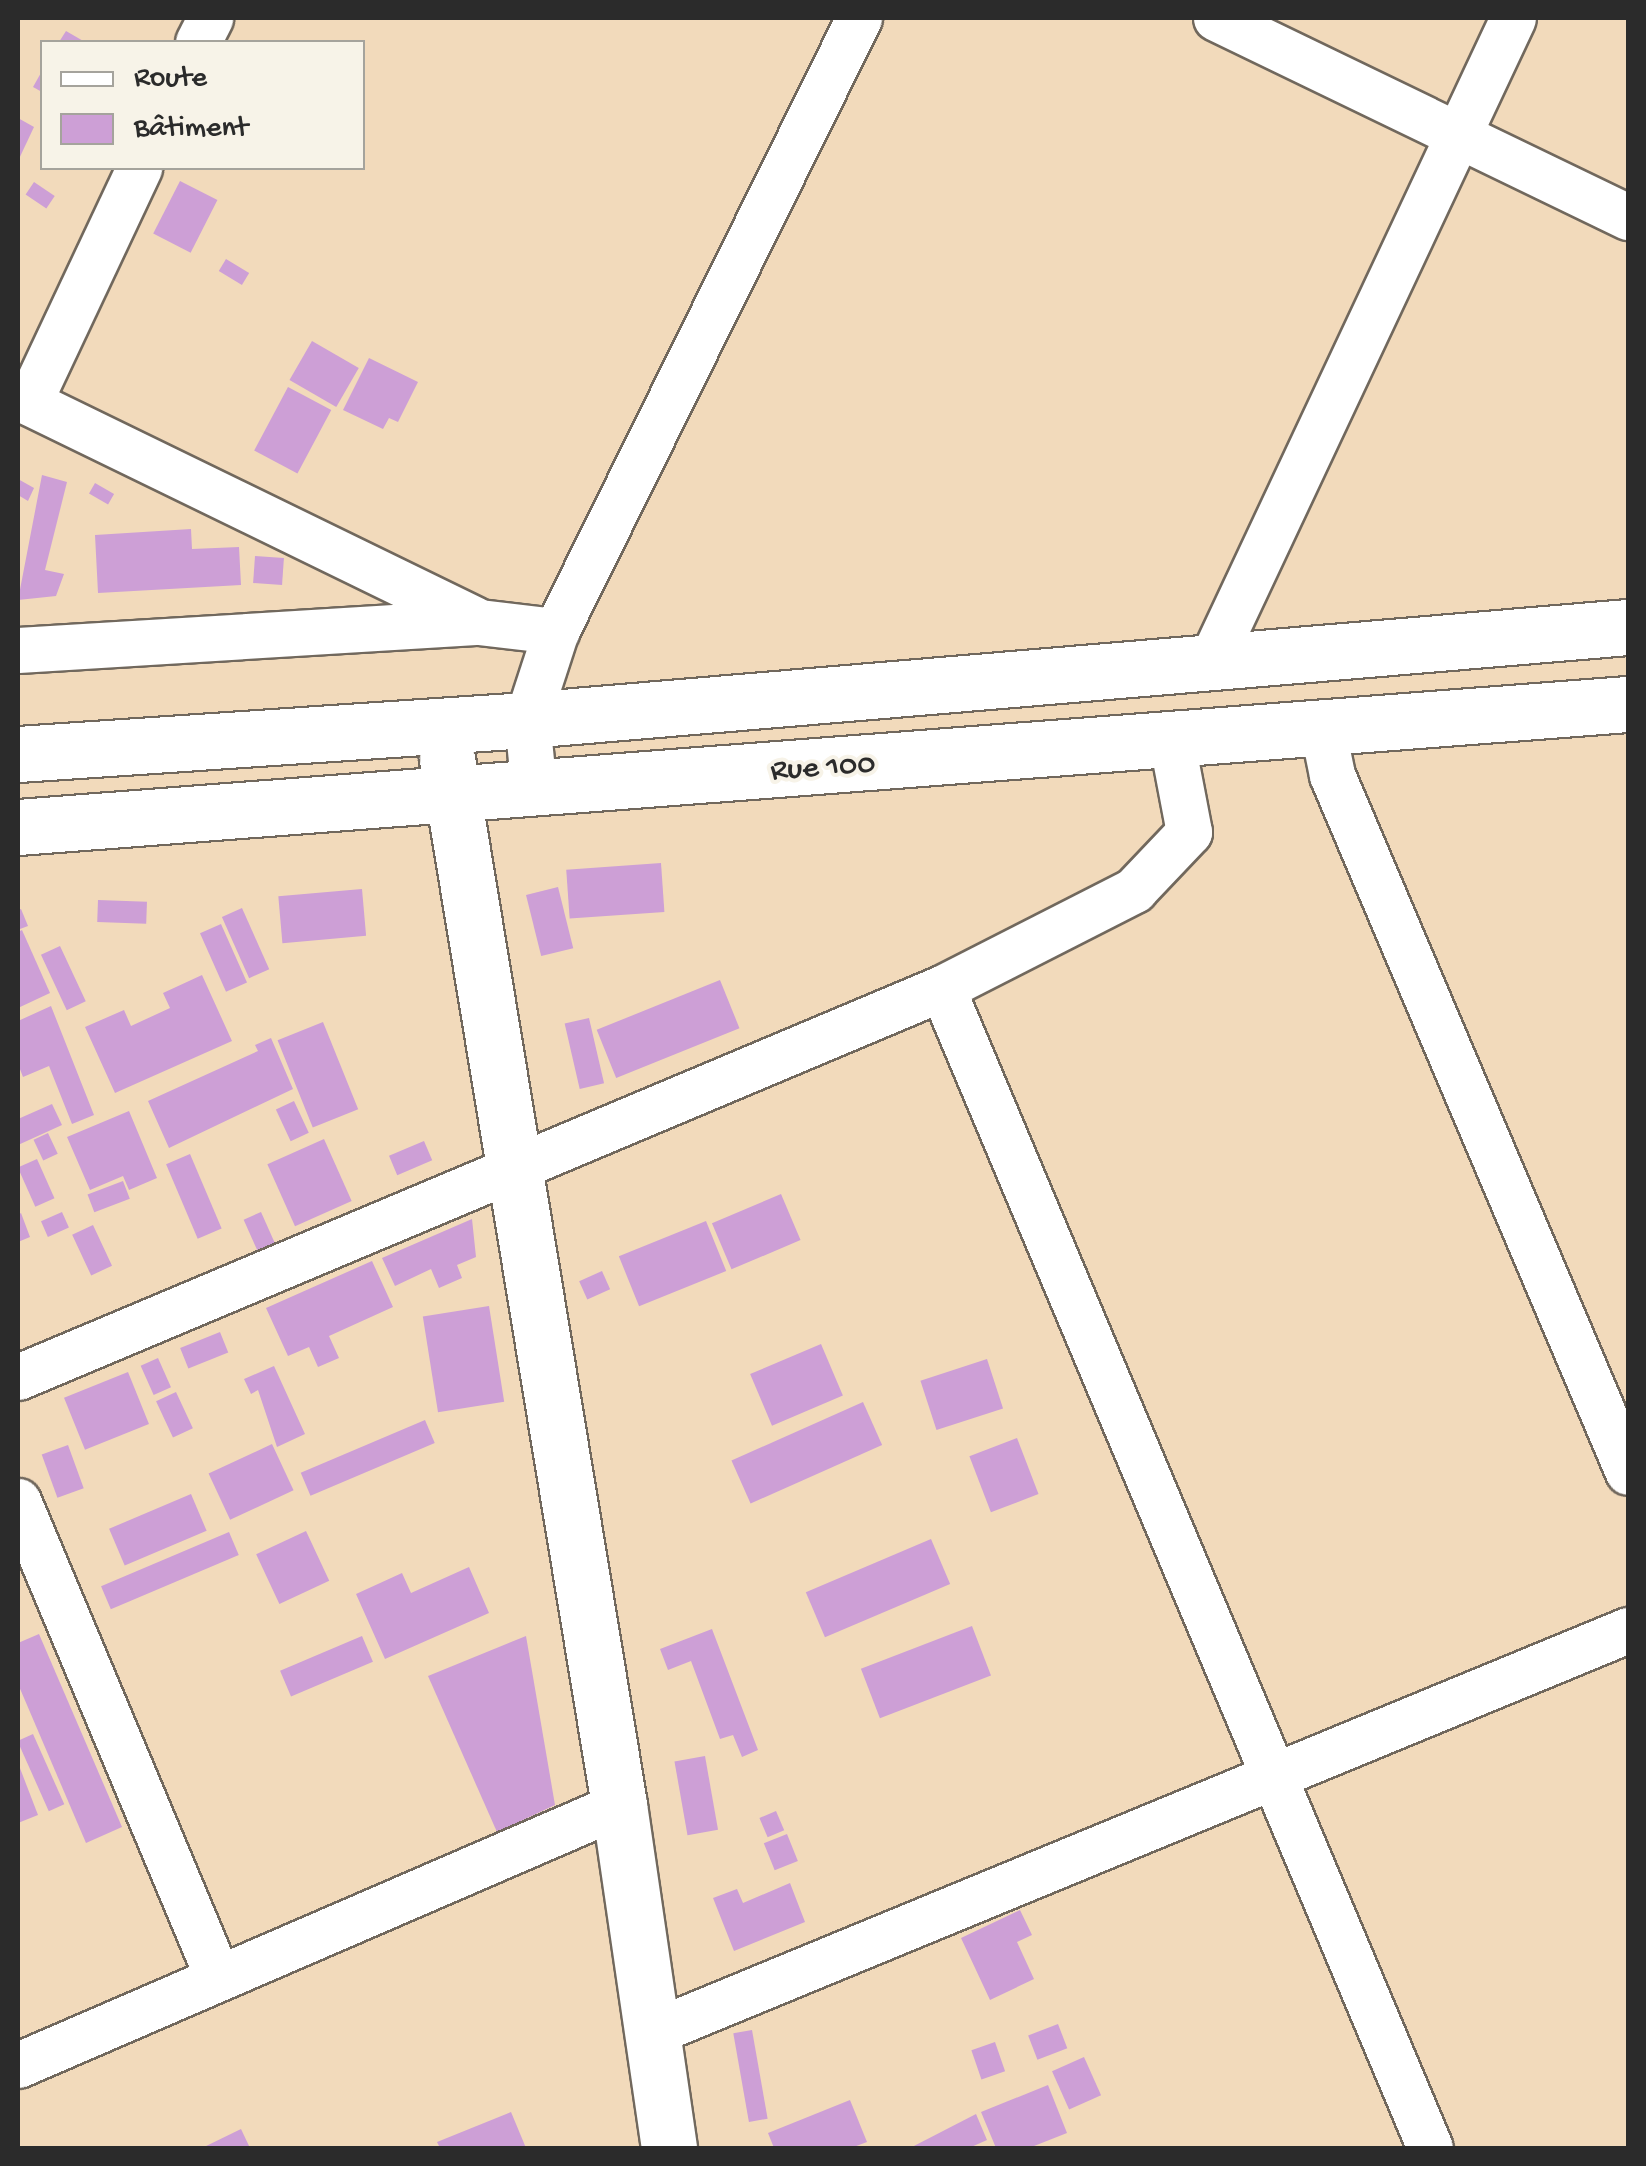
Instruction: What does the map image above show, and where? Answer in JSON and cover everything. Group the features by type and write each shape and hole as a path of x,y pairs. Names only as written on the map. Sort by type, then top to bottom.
{"street":[{"path":"534,791 527,720 556,632 859,18"},
{"path":"1216,18 1628,217"},
{"path":"1211,661 1513,18"},
{"path":"138,170 23,400 479,622"},
{"path":"18,650 479,622 556,632"},
{"path":"18,754 527,720 1628,627"},
{"name":"Rue 100","path":"18,827 1172,743 1628,704"},
{"path":"442,724 512,1168 620,1805 669,2148"},
{"path":"1324,731 1332,775 1628,1472"},
{"path":"18,1378 942,988 1134,890 1189,832 1172,743"},
{"path":"942,988 1274,1780 1420,2145"},
{"path":"18,1501 218,1978"},
{"path":"653,2032 1274,1780 1628,1630"},
{"path":"18,2064 620,1805"}],"building":[{"path":"66,31 82,40 60,40"},
{"path":"18,118 34,127 18,161"},
{"path":"180,181 217,200 191,253 153,234"},
{"path":"34,182 55,196 46,208 26,194"},
{"path":"226,259 249,273 242,285 219,271"},
{"path":"312,341 359,368 336,407 290,380"},
{"path":"369,358 418,382 398,422 389,418 383,429 343,410"},
{"path":"288,387 331,410 297,474 254,451"},
{"path":"42,475 67,482 45,570 64,574 56,596 18,600"},
{"path":"18,479 34,488 28,501 18,495"},
{"path":"95,483 114,494 108,504 89,493"},
{"path":"191,529 192,549 239,547 241,585 98,593 95,535"},
{"path":"255,556 284,558 282,585 253,583"},
{"path":"661,863 664,912 570,919 566,870"},
{"path":"558,887 573,948 541,956 526,895"},
{"path":"362,889 366,936 282,943 278,896"},
{"path":"98,900 147,902 146,924 97,922"},
{"path":"242,908 269,969 249,978 222,917"},
{"path":"21,909 28,926 20,929 18,910"},
{"path":"221,924 247,982 226,992 200,933"},
{"path":"22,930 50,993 18,1008 18,932"},
{"path":"60,946 86,1001 67,1010 41,955"},
{"path":"202,975 232,1041 115,1093 85,1027 124,1010 131,1026 170,1008 163,993"},
{"path":"720,980 739,1028 616,1078 597,1030"},
{"path":"51,1006 94,1115 72,1124 49,1066 23,1077 18,1064 18,1021"},
{"path":"589,1018 604,1083 580,1089 565,1024"},
{"path":"323,1022 358,1109 313,1128 278,1040"},
{"path":"271,1038 293,1089 169,1148 148,1101 258,1051 255,1045"},
{"path":"294,1101 309,1133 291,1141 276,1109"},
{"path":"52,1104 62,1125 18,1145 18,1119"},
{"path":"129,1111 157,1178 129,1190 123,1176 90,1190 67,1137"},
{"path":"48,1133 58,1154 43,1161 33,1140"},
{"path":"324,1139 352,1201 295,1226 267,1164"},
{"path":"424,1141 432,1160 397,1175 389,1156"},
{"path":"190,1154 222,1229 198,1239 166,1164"},
{"path":"37,1159 54,1198 35,1207 18,1167"},
{"path":"123,1181 130,1199 94,1212 88,1195"},
{"path":"781,1194 801,1240 731,1269 712,1223"},
{"path":"62,1212 69,1228 48,1237 41,1221"},
{"path":"261,1212 276,1246 259,1254 244,1220"},
{"path":"21,1213 30,1237 18,1242 18,1215"},
{"path":"472,1219 476,1257 457,1265 462,1278 439,1288 431,1269 395,1286 382,1258"},
{"path":"706,1221 726,1271 639,1306 619,1256"},
{"path":"93,1225 112,1266 91,1276 72,1235"},
{"path":"372,1261 393,1307 329,1336 339,1358 318,1367 309,1347 288,1356 266,1308"},
{"path":"602,1271 610,1289 587,1299 579,1281"},
{"path":"489,1306 504,1402 438,1412 423,1316"},
{"path":"220,1332 228,1352 188,1369 180,1348"},
{"path":"821,1344 843,1396 772,1426 750,1374"},
{"path":"158,1358 171,1387 154,1395 141,1366"},
{"path":"987,1359 1003,1408 936,1430 920,1381"},
{"path":"274,1366 305,1434 277,1447 258,1390 251,1394 244,1379"},
{"path":"128,1372 149,1424 85,1450 64,1398"},
{"path":"176,1392 193,1428 173,1438 156,1401"},
{"path":"863,1402 882,1445 751,1504 731,1461"},
{"path":"425,1420 435,1443 311,1496 301,1473"},
{"path":"1017,1438 1039,1494 991,1512 969,1456"},
{"path":"272,1444 294,1490 230,1520 209,1474"},
{"path":"68,1445 84,1488 57,1498 42,1455"},
{"path":"191,1494 207,1531 125,1566 109,1529"},
{"path":"306,1531 329,1581 279,1604 256,1554"},
{"path":"229,1532 239,1555 111,1609 101,1586"},
{"path":"931,1539 950,1584 825,1637 806,1592"},
{"path":"469,1567 489,1613 385,1659 356,1594 402,1573 411,1593"},
{"path":"972,1626 991,1675 880,1718 861,1669"},
{"path":"712,1629 758,1750 742,1757 733,1735 720,1739 691,1661 668,1670 660,1649"},
{"path":"39,1634 122,1827 86,1843 18,1684 18,1643"},
{"path":"362,1636 373,1662 291,1697 280,1671"},
{"path":"526,1636 555,1805 497,1832 428,1676"},
{"path":"33,1734 64,1804 49,1811 18,1742"},
{"path":"705,1756 718,1830 687,1835 674,1761"},
{"path":"18,1763 38,1815 18,1823"},
{"path":"776,1811 784,1830 768,1837 759,1818"},
{"path":"787,1834 798,1861 775,1870 764,1843"},
{"path":"790,1883 805,1922 734,1951 713,1898 737,1889 743,1903"},
{"path":"1020,1910 1032,1935 1017,1942 1034,1979 990,2000 961,1938"},
{"path":"1058,2024 1067,2048 1037,2060 1028,2035"},
{"path":"752,2030 768,2119 749,2122 733,2033"},
{"path":"995,2042 1005,2071 981,2079 971,2050"},
{"path":"1084,2057 1101,2095 1069,2110 1052,2071"},
{"path":"1048,2085 1067,2133 1029,2148 996,2148 981,2112"},
{"path":"850,2100 867,2142 851,2148 774,2148 768,2133"},
{"path":"511,2112 526,2148 440,2148 437,2142"},
{"path":"976,2114 987,2140 969,2148 910,2148"},
{"path":"241,2129 250,2148 202,2148"}]}
